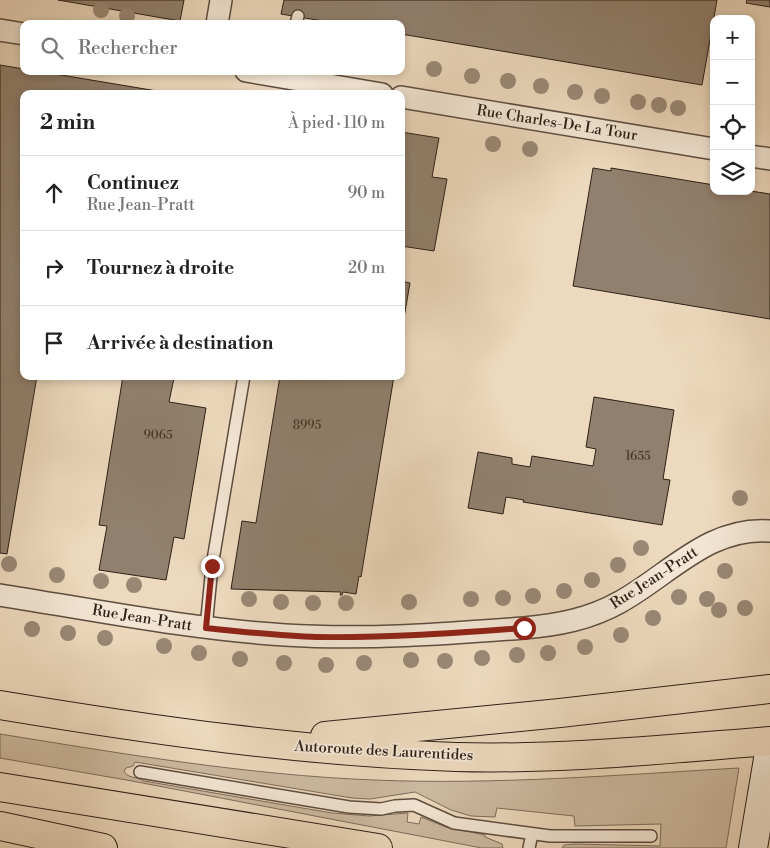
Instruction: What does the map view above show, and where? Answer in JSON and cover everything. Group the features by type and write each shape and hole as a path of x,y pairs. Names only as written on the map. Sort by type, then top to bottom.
{"highway":[{"path":"259,742 570,712 770,689"},
{"name":"Autoroute des Laurentides","path":"0,705 180,733 396,754 500,757 561,756 770,741"},
{"path":"0,787 378,848"},
{"path":"0,826 103,848"}],"street":[{"path":"218,20 221,0"},
{"path":"0,30 20,33"},
{"path":"292,75 363,90"},
{"name":"Rue Charles-De La Tour","path":"405,98 710,148"},
{"path":"755,157 770,159"},
{"name":"Rue Jean-Pratt","path":"0,595 206,628 288,636 468,632 550,626 590,616 619,603 639,592 701,547 716,540 750,531 770,531"},
{"path":"753,846 770,747"}],"lane":[{"path":"206,628 212,566 243,380"},
{"path":"140,772 348,807 381,809 414,805 454,823 532,834 550,836 651,836"},
{"path":"529,848 532,834"}],"shaded area":[{"path":"0,734 233,769 374,780 511,780 739,768 726,848 562,848 564,845 575,844 660,846 661,824 575,826 574,816 497,808 495,817 471,816 451,810 415,792 370,799 352,798 135,762 133,766 126,768 124,771 130,776 144,781 332,813 369,816 408,813 407,822 419,824 421,817 446,827 485,835 485,837 502,844 503,848 482,848 132,781 0,758"}],"building":[{"path":"58,0 184,0 180,20"},
{"path":"284,0 717,0 714,15 710,15 710,40 702,85 405,35 405,20 317,20 281,14"},
{"path":"747,0 770,0 770,7 746,3"},
{"path":"0,65 20,68 20,75 61,75 151,90 20,90 20,380 36,380 7,554 0,553"},
{"path":"405,133 439,138 432,177 447,179 434,251 405,247"},
{"path":"593,168 611,171 611,168 710,184 710,195 755,195 755,192 770,194 770,319 573,286"},
{"path":"405,282 410,283 405,312"},
{"path":"122,380 174,380 169,402 206,408 184,539 174,537 166,580 99,570 107,526 99,525"},
{"path":"279,380 393,380 361,577 359,576 356,594 343,592 340,595 341,592 231,589 242,521 256,523"},
{"path":"594,397 674,410 663,479 670,480 662,525 523,502 524,500 506,497 503,514 468,508 478,452 512,458 512,464 530,467 532,456 593,466 596,449 586,447"}],"route":[{"path":"212,566 206,628 288,636 320,637 468,632 524,628"}]}
